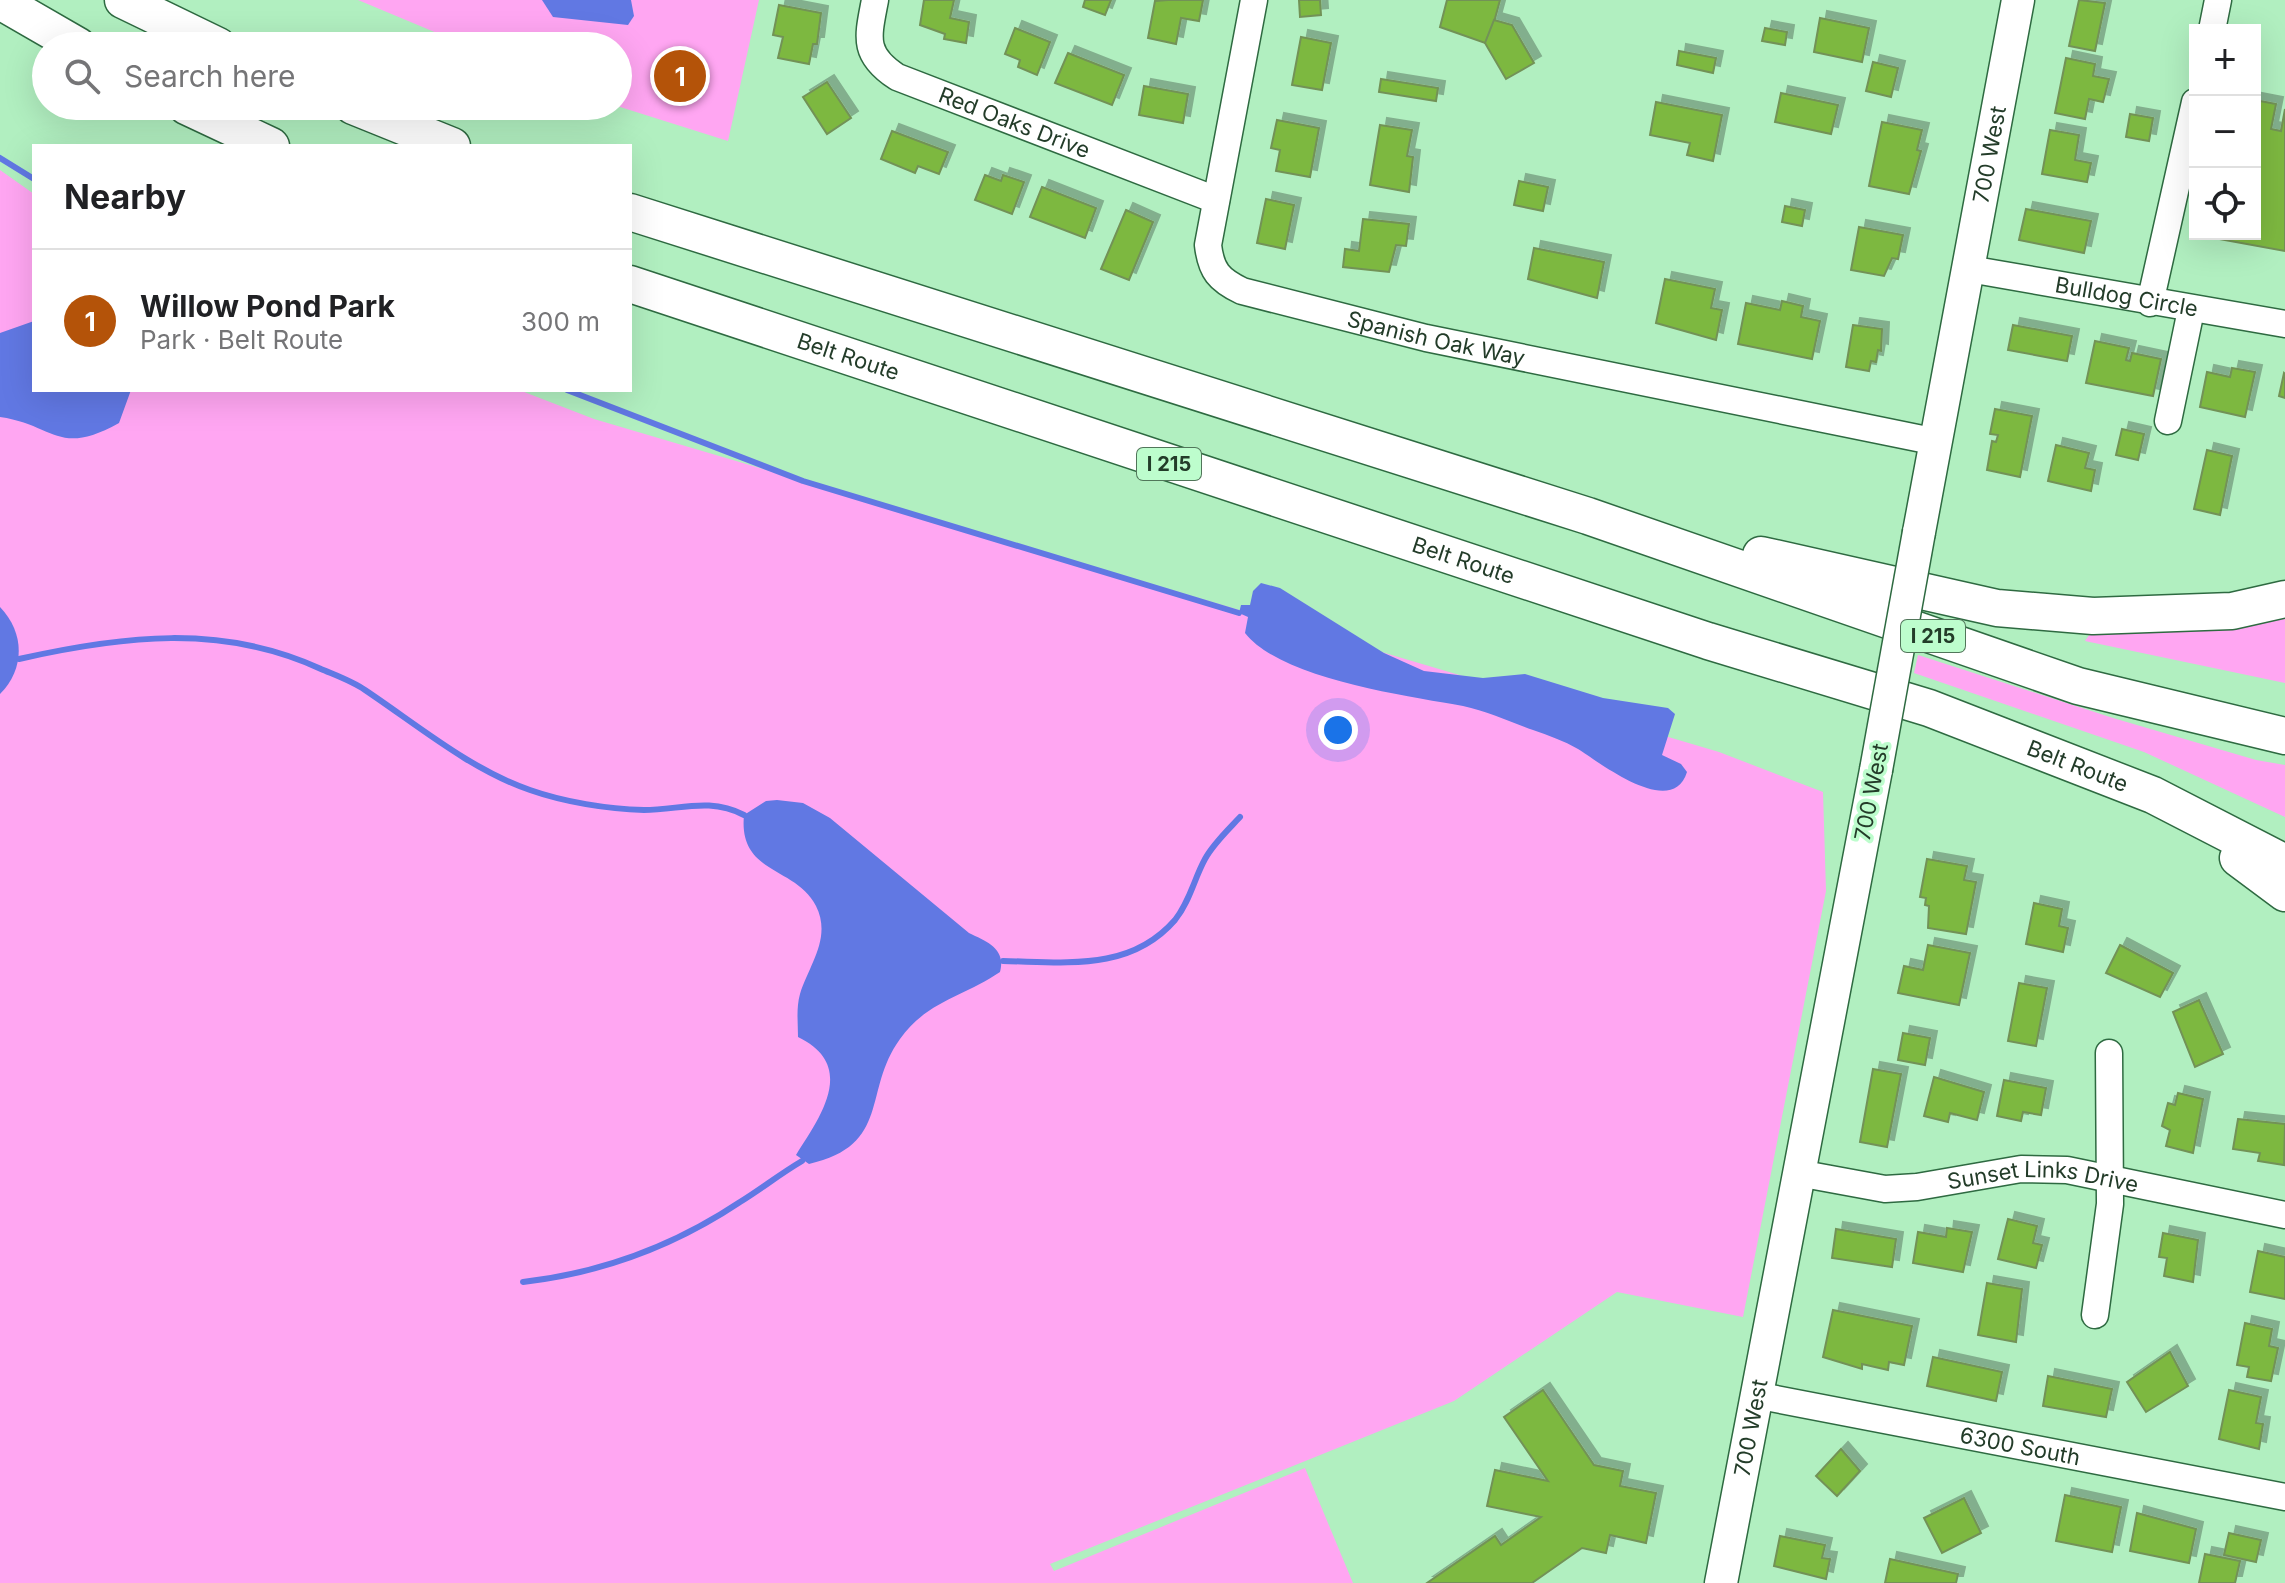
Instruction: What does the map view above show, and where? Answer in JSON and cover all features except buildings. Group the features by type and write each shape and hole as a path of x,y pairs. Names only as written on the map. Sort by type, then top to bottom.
{"highway":[{"path":"123,0 189,32"},
{"path":"0,1 54,32"},
{"path":"216,120 267,144"},
{"path":"388,120 447,144"},
{"name":"I 215","path":"632,213 1588,516 2078,686 2285,736"},
{"name":"Belt Route","path":"632,285 1693,637 1929,708 2153,795 2285,863"},
{"path":"1588,516 1997,608 2108,615 2232,611 2285,599"},
{"path":"2153,795 2285,893"}],"main road":[{"name":"700 West","path":"1721,1583 1876,770 2018,0"}],"street":[{"name":"Red Oaks Drive","path":"875,0 870,49 881,66 897,77 1216,200"},
{"name":"Spanish Oak Way","path":"1254,0 1208,245 1210,264 1216,275 1242,291 1426,338 1937,442"},
{"path":"2213,24 2218,0"},
{"path":"2150,303 2189,129"},
{"name":"Bulldog Circle","path":"1969,269 2150,303 2285,324"},
{"path":"2168,421 2191,310"},
{"path":"2095,1315 2110,1204 2112,1098 2109,1053"},
{"name":"Sunset Links Drive","path":"1798,1173 1885,1189 1917,1187 2021,1169 2067,1170 2285,1215"},
{"name":"6300 South","path":"1755,1395 2285,1497"}],"shaded area":[{"path":"358,0 759,0 728,141 632,111 632,32 435,32"},
{"path":"0,170 32,193 32,392 524,392 594,419 1719,752 1823,792 1826,891 1743,1317 1617,1292 1454,1401 1050,1564 1054,1571 1305,1468 1353,1583 0,1583"},
{"path":"2285,615 2285,683 2085,641 2092,631"},
{"path":"1918,655 2113,718 2256,760 2285,765 2285,817 2144,752 1914,673"}],"water":[{"path":"542,0 631,0 634,16 628,25 553,17"},
{"path":"32,322 32,392 130,392 119,423 99,433 69,438 0,417 0,333"},
{"path":"1261,583 1280,588 1384,653 1424,671 1483,678 1525,674 1603,698 1668,708 1675,714 1662,755 1681,764 1687,772 1679,785 1667,790 1651,789 1618,775 1567,743 1490,714 1346,683 1286,662 1262,649 1245,633 1248,617 1239,613 1241,605 1250,605 1253,591"},
{"path":"0,607 14,628 19,651 14,674 0,694"},
{"path":"766,801 803,803 830,818 969,933 994,947 1001,964 1000,972 934,1007 911,1026 889,1059 864,1130 853,1144 835,1155 809,1164 796,1155 823,1109 830,1077 826,1062 816,1049 798,1037 798,1010 800,994 820,940 820,918 807,893 759,860 750,849 745,834 744,815"}],"waterway":[{"path":"0,158 32,178"},
{"path":"572,392 803,481 1239,613"},
{"path":"19,659 133,640 171,638 246,645 284,654 355,684 465,759 530,790 615,808 644,810 706,806 744,815"},
{"path":"1003,961 1095,960 1117,956 1157,937 1180,913 1208,853 1240,817"},
{"path":"523,1282 581,1272 663,1244 715,1218 802,1161"}],"place":[{"name":"Willow Pond Park","path":"680,76"}]}
